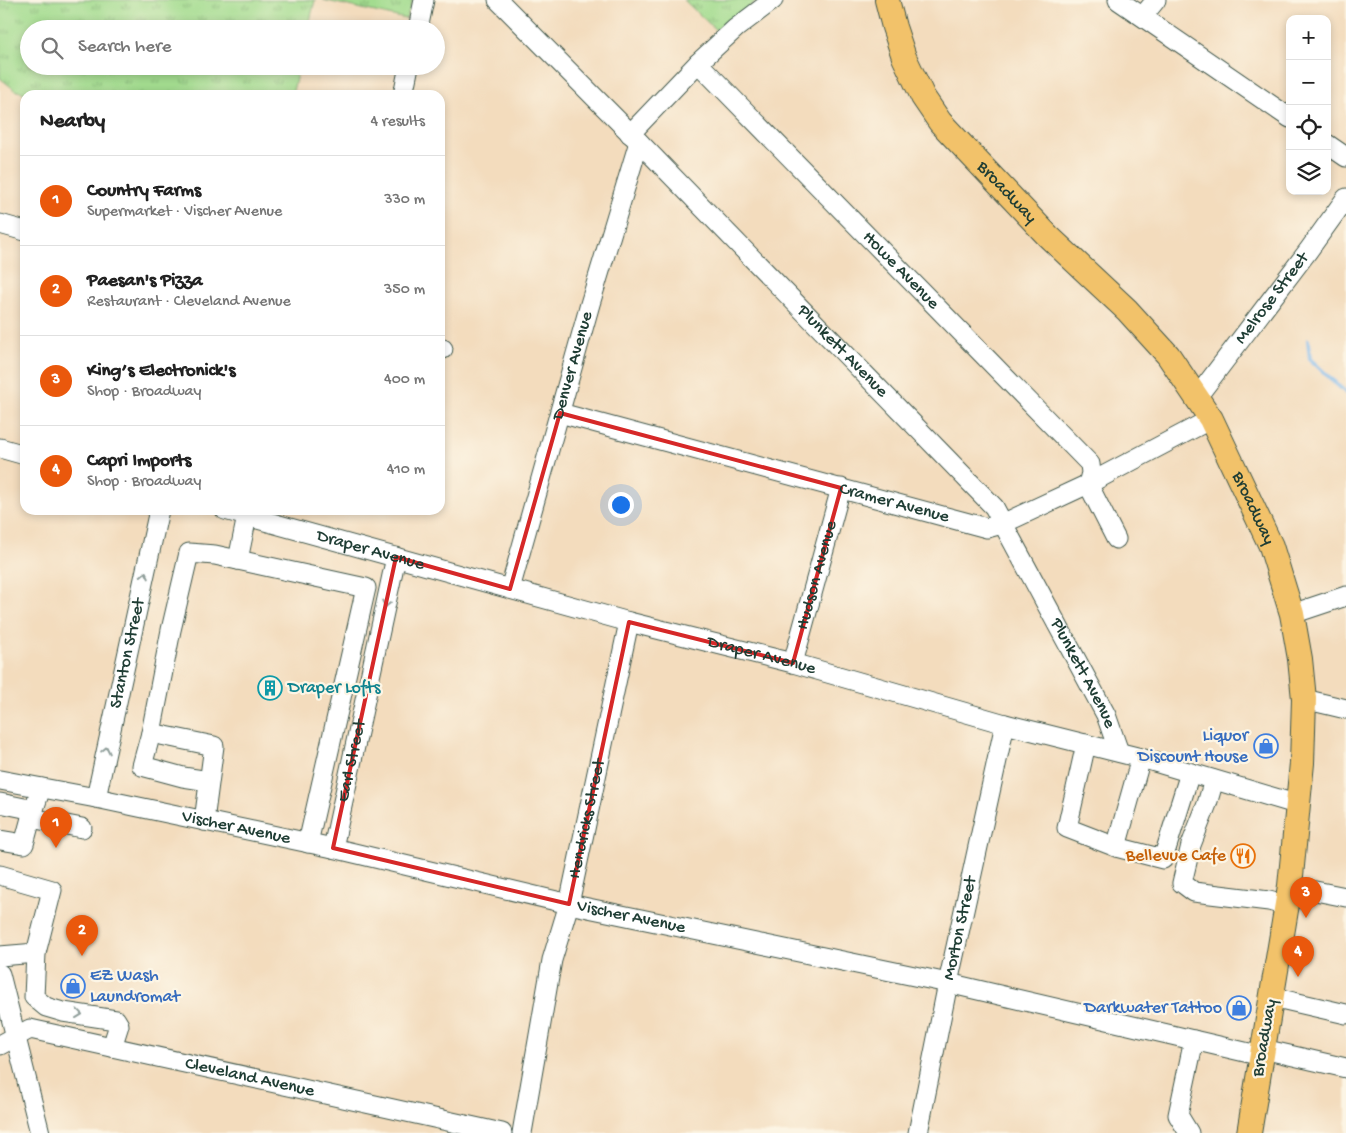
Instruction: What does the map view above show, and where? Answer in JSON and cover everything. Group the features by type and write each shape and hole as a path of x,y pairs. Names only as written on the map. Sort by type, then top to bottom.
{"main road":[{"name":"Broadway","path":"887,0 904,57 924,97 940,122 1048,236 1127,310 1168,355 1211,419 1271,546 1292,614 1300,659 1304,699 1302,763 1288,896 1249,1133"}],"street":[{"name":"Plunkett Avenue","path":"498,0 994,507 1106,715 1119,752"},
{"name":"Denver Avenue","path":"510,589 635,138 698,63 736,28 773,0"},
{"path":"1118,0 1286,115"},
{"path":"1143,16 1156,0"},
{"name":"Howe Avenue","path":"698,63 1090,464 1091,473 1088,484"},
{"path":"404,90 408,75"},
{"path":"1331,147 1346,157"},
{"name":"Melrose Street","path":"1197,397 1346,198"},
{"path":"0,224 20,230"},
{"name":"Cramer Avenue","path":"560,413 987,528 1002,524 1088,484 1211,419"},
{"path":"0,448 20,454"},
{"path":"1088,484 1116,539"},
{"name":"Hudson Avenue","path":"793,663 841,488"},
{"name":"Stanton Street","path":"96,798 158,515"},
{"name":"Draper Avenue","path":"243,515 629,622 793,663 1005,724 1141,758 1299,805"},
{"path":"238,560 247,516"},
{"path":"209,781 183,778 142,766 151,733 170,630 188,553 215,555 366,588 308,843"},
{"name":"Earl Street","path":"333,848 396,557"},
{"path":"1292,614 1346,596"},
{"name":"Hendricks Street","path":"522,1133 550,973 569,904 629,622"},
{"path":"1304,699 1346,708"},
{"name":"Morton Street","path":"918,1133 948,984 1005,724"},
{"path":"151,733 214,746 204,821"},
{"path":"1086,744 1067,828 1116,847 1163,859 1190,772"},
{"path":"1116,847 1141,758"},
{"path":"3,780 0,803 82,828"},
{"name":"Vischer Avenue","path":"3,780 333,848 569,904 948,984 1194,1040 1346,1068"},
{"path":"1214,780 1192,845 1182,884 1194,892 1269,901 1288,896 1346,897"},
{"path":"0,840 24,844 41,788"},
{"path":"0,875 52,890 36,953 34,998 46,1007 63,1012 116,1020 119,1025 112,1047"},
{"path":"0,956 36,953"},
{"path":"0,974 40,1133"},
{"path":"1272,997 1346,1014"},
{"name":"Cleveland Avenue","path":"0,1045 14,1026 30,1028 502,1133"},
{"path":"1188,1133 1178,1115 1194,1040"}],"highlighted area":[{"path":"560,413 841,488 793,663 629,622 569,904 333,848 396,557 510,589"}],"green space":[{"path":"0,0 315,0 310,20 20,20 20,75 297,75 293,90 20,90 20,92 0,78"},
{"path":"323,0 413,0 406,19"},
{"path":"684,0 757,0 719,33"}],"waterway":[{"path":"1308,340 1310,359 1346,393"}],"place":[{"name":"Draper Lofts","path":"270,688"},
{"name":"Liquor Discount House","path":"1266,746"},
{"name":"Country Farms","path":"56,848"},
{"name":"Bellevue Cafe","path":"1243,856"},
{"name":"King’s Electronick's","path":"1306,918"},
{"name":"Paesan's Pizza","path":"82,956"},
{"name":"Capri Imports","path":"1298,977"},
{"name":"EZ Wash Laundromat","path":"73,986"},
{"name":"Darkwater Tattoo","path":"1239,1008"}]}
